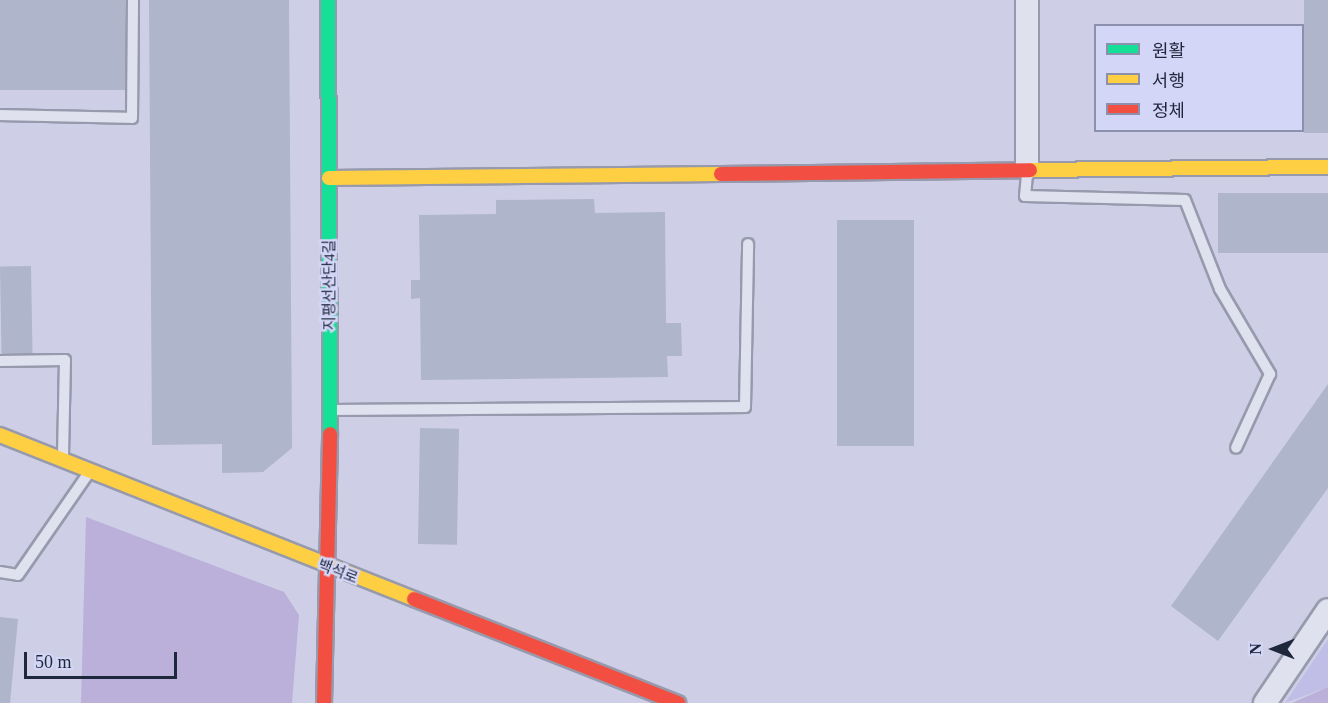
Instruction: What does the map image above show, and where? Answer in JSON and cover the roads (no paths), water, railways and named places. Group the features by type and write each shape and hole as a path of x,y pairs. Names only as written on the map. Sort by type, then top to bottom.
{"street":[{"name":"지평선산단4길","path":"324,703 332,570 328,0"},
{"path":"1027,0 1027,168"},
{"path":"329,178 1027,168 1328,167"},
{"name":"백석로","path":"0,435 332,570 678,703"},
{"path":"1265,703 1328,610"}],"lane":[{"path":"0,115 132,118 133,0"},
{"path":"1027,168 1025,196 1185,200 1220,289 1270,374 1236,448"},
{"path":"330,410 745,407 748,244"},
{"path":"0,361 65,360 63,461"},
{"path":"0,572 18,575 90,472"}]}
